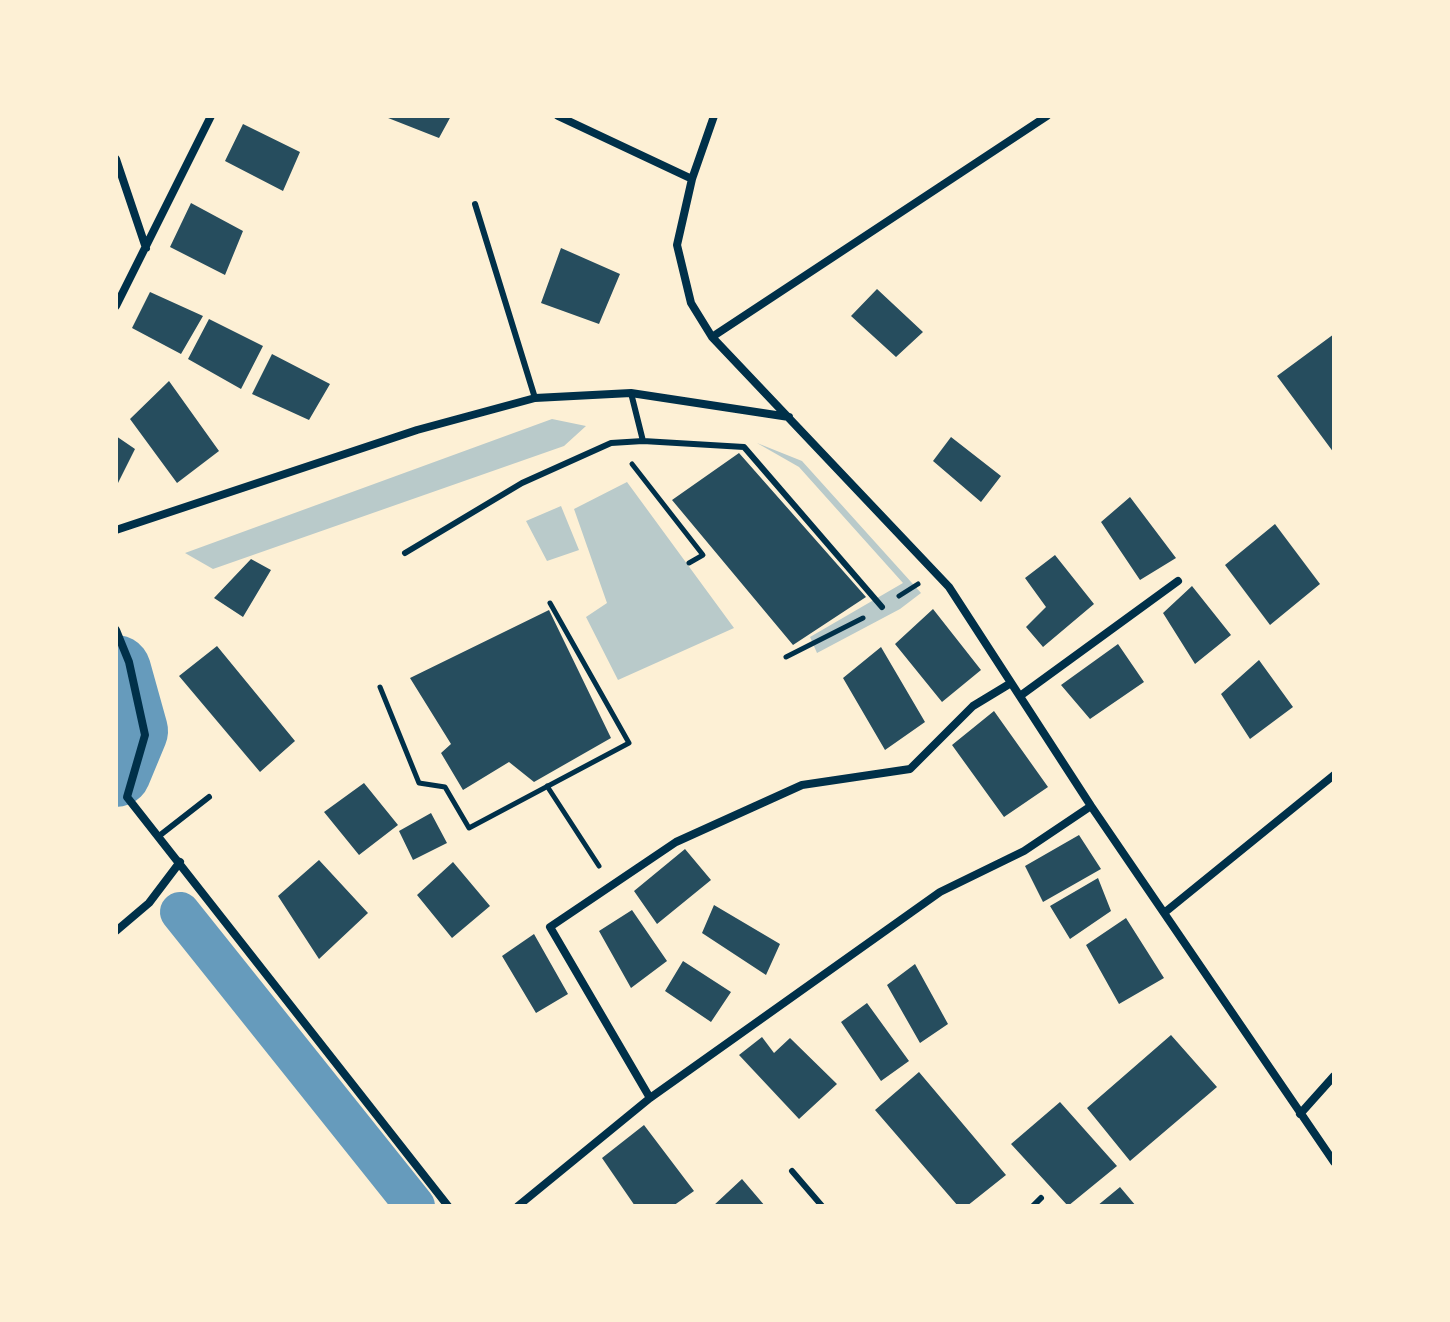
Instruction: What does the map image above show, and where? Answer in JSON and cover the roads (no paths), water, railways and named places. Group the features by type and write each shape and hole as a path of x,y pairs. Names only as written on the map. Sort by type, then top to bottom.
{"street":[{"path":"116,306 211,116"},
{"path":"558,116 692,179"},
{"path":"714,116 692,179 677,245 691,303 712,337 949,587 1091,806 1334,1162"},
{"path":"712,337 1047,116"},
{"path":"116,159 146,249"},
{"path":"116,530 417,430 535,398 631,393 789,417"},
{"path":"1020,696 1178,581"},
{"path":"116,630 129,662 145,735 127,797 448,1206"},
{"path":"650,1098 550,927 676,842 802,785 910,769 973,706 1011,683"},
{"path":"1164,913 1334,775"},
{"path":"518,1206 650,1098 940,892 1024,851 1091,806"},
{"path":"116,931 149,903 180,862"},
{"path":"1300,1114 1334,1076"}],"lane":[{"path":"475,204 535,398"},
{"path":"631,393 643,441"},
{"path":"405,553 522,483 611,443 643,441 744,447 882,607"},
{"path":"159,836 209,797"},
{"path":"792,1171 822,1206"},
{"path":"1033,1206 1041,1198"}],"waterway":[{"path":"116,670 133,731 116,772"},
{"path":"180,912 415,1206"}]}
